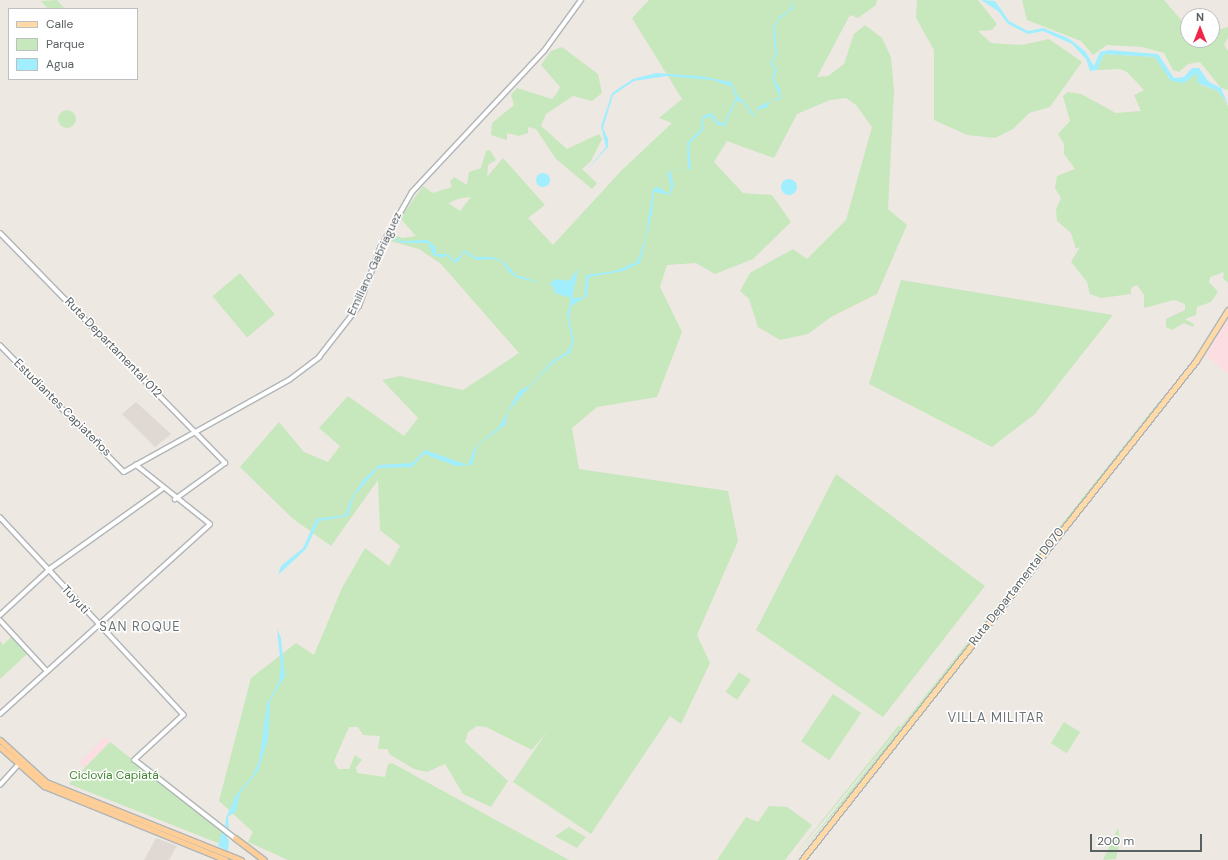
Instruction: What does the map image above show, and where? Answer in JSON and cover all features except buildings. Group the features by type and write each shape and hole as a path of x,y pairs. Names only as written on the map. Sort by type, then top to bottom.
{"highway":[{"path":"0,740 46,782 213,852"},
{"path":"0,747 18,765 56,791 228,858 241,860"},
{"path":"235,838 264,860"}],"main road":[{"name":"Emiliano Gabriaguez","path":"136,465 193,430 290,380 319,358 359,306 380,248 412,192 544,51 581,0"},
{"name":"Ruta Departamental 012","path":"0,233 225,463 175,499"},
{"name":"Ruta Departamental D070","path":"802,860 1196,361 1228,310"},
{"path":"0,714 210,524 162,489 136,465"},
{"path":"0,615 48,570 162,489"}],"street":[{"name":"Estudiantes Capiateños","path":"0,345 124,472"},
{"name":"Emiliano Gabriaguez","path":"124,472 136,465"},
{"name":"Tuyuti","path":"0,518 184,715 135,760 235,838"},
{"path":"0,620 47,671"},
{"path":"0,785 18,765"}],"shaded area":[{"path":"1228,318 1228,374 1206,356"},
{"path":"136,402 171,434 155,447 122,414"},
{"path":"105,737 110,742 84,767 80,762"},
{"path":"156,838 177,846 169,860 144,860"}],"green space":[{"path":"57,0 64,8 47,8 41,1"},
{"path":"649,0 877,0 876,5 858,18 850,15 817,77 828,76 844,64 854,34 865,25 882,38 891,57 894,91 888,209 907,225 877,294 831,317 808,334 780,340 758,327 749,299 740,291 750,273 793,249 807,259 846,220 872,127 856,105 846,98 830,100 797,114 774,158 727,141 714,162 743,193 772,195 791,222 753,259 715,274 696,263 667,265 660,287 682,332 657,397 597,407 572,428 579,469 728,491 738,541 697,635 710,663 681,724 670,716 591,834 513,782 548,730 532,750 486,727 477,726 468,732 465,742 508,781 491,807 463,794 445,764 427,772 414,769 389,754 388,749 378,749 380,736 363,735 358,727 349,727 334,761 338,769 349,769 355,755 362,760 356,767 357,773 385,777 388,764 392,763 569,860 288,860 248,842 253,832 219,801 251,678 296,643 314,655 342,588 365,548 389,566 400,546 380,530 378,480 331,546 292,518 240,467 279,422 304,452 328,462 340,446 319,428 348,396 404,436 418,418 382,380 400,376 463,390 519,353 441,264 419,249 387,240 390,233 402,238 416,236 400,218 423,186 433,193 452,187 450,182 454,177 467,185 469,172 481,168 486,151 490,150 496,160 488,165 487,177 503,158 545,205 528,218 553,245 621,171 672,123 659,118 682,99 632,18","holes":["471,197 460,211 448,203 461,198"]},
{"path":"917,0 978,0 997,24 992,30 978,31 991,43 1022,45 1049,39 1082,62 1050,107 1029,113 1013,129 995,138 967,135 934,120 934,50 916,18"},
{"path":"1022,0 1164,0 1180,19 1180,48 1220,48 1220,30 1228,27 1228,38 1224,45 1228,51 1228,90 1221,88 1200,62 1188,64 1179,72 1173,70 1164,53 1142,47 1107,45 1093,55 1081,41 1027,20"},
{"path":"562,47 598,74 602,93 592,101 573,96 546,114 541,126 567,149 599,134 602,139 591,161 582,169 597,183 592,189 556,159 536,129 528,127 528,133 519,136 507,133 507,140 491,135 492,123 514,105 511,95 517,88 552,99 557,93 560,87 541,65 551,51"},
{"path":"1104,54 1155,57 1165,67 1168,78 1184,83 1197,73 1201,85 1218,91 1228,106 1228,283 1223,278 1224,272 1210,277 1209,282 1218,292 1211,302 1197,307 1196,315 1185,319 1194,324 1193,327 1184,323 1172,330 1166,327 1166,319 1185,310 1185,304 1174,300 1144,308 1144,295 1137,285 1131,288 1131,294 1101,298 1090,294 1087,282 1071,262 1080,247 1076,249 1071,233 1057,221 1056,209 1061,198 1055,188 1057,176 1075,169 1064,154 1064,144 1058,134 1070,121 1063,96 1068,92 1081,94 1116,113 1141,111 1134,95 1144,90 1127,72 1120,69 1097,70"},
{"path":"67,110 73,113 76,119 73,125 67,128 61,125 58,119 61,113"},
{"path":"240,273 275,314 247,338 212,296"},
{"path":"901,280 1113,315 1035,414 992,447 869,384"},
{"path":"1161,399 1162,400 882,756 795,860"},
{"path":"836,474 985,586 883,717 756,630"},
{"path":"11,637 27,654 0,679 0,641 3,645"},
{"path":"739,672 751,680 737,700 726,692"},
{"path":"833,694 861,713 829,760 801,741"},
{"path":"1064,722 1080,732 1067,753 1051,743"},
{"path":"899,725 900,727 791,860 820,823"},
{"name":"Ciclovía Capiatá","path":"110,742 226,833 218,843 69,784"},
{"path":"769,806 787,807 812,825 785,860 717,860 746,817 758,822"},
{"path":"569,827 586,837 577,848 555,836"},
{"path":"1118,828 1120,839 1116,859 1103,860"}],"water":[{"path":"792,0 793,9 779,19 775,28 777,54 772,62 777,69 774,79 780,89 781,99 771,101 780,97 772,79 775,69 770,63 775,54 773,28 779,17 790,10"},
{"path":"981,0 995,1 1009,21 1028,31 1043,28 1068,38 1085,51 1094,66 1100,52 1109,50 1158,54 1174,78 1184,77 1192,68 1199,68 1209,82 1221,88 1228,105 1218,91 1198,83 1197,73 1184,83 1171,81 1155,57 1104,54 1097,70 1090,71 1086,59 1072,44 1043,31 1028,34 1008,24 998,11"},
{"path":"656,73 699,76 731,82 739,98 744,101 754,115 758,107 771,101 766,108 758,109 753,117 743,102 736,101 725,126 718,125 710,116 704,119 703,130 689,144 691,169 682,170 688,169 687,143 701,129 703,116 712,113 717,121 724,124 736,98 732,87 713,80 667,76 634,81 613,95 603,128 608,139 608,147 586,171 606,147 601,126 612,93 633,79"},
{"path":"667,172 670,172 674,185 670,195 654,192 652,213 640,263 623,271 589,277 587,296 571,306 569,319 574,341 570,353 554,362 522,395 508,412 505,425 477,446 472,465 456,466 424,454 412,467 378,468 354,496 348,516 319,521 306,549 278,575 281,566 303,548 316,519 345,515 352,497 363,480 379,465 412,463 425,450 468,465 475,447 499,427 519,391 531,385 552,361 567,352 572,342 567,316 571,298 555,293 552,285 550,284 555,279 569,281 578,269 572,298 584,297 586,275 615,271 637,262 645,239 653,189 658,187 669,194 671,186"},
{"path":"543,173 548,175 550,180 548,185 543,187 538,185 536,180 538,175"},
{"path":"789,179 795,181 797,187 795,193 789,195 783,193 781,187 783,181"},
{"path":"388,237 404,241 427,240 436,247 436,254 448,254 455,261 464,250 475,257 492,257 504,262 516,275 543,283 518,278 509,272 502,262 492,259 477,260 463,252 459,261 454,263 447,255 442,258 433,255 428,243 403,243"},
{"path":"277,629 281,638 285,676 270,701 268,739 258,771 240,793 236,811 228,817 229,829 225,826 226,818 236,795 253,775 259,761 267,704 279,682 281,667"},
{"path":"223,829 229,841 228,851 218,846"}],"district":[{"name":"SAN ROQUE","path":"140,627"},
{"name":"VILLA MILITAR","path":"996,718"}]}
